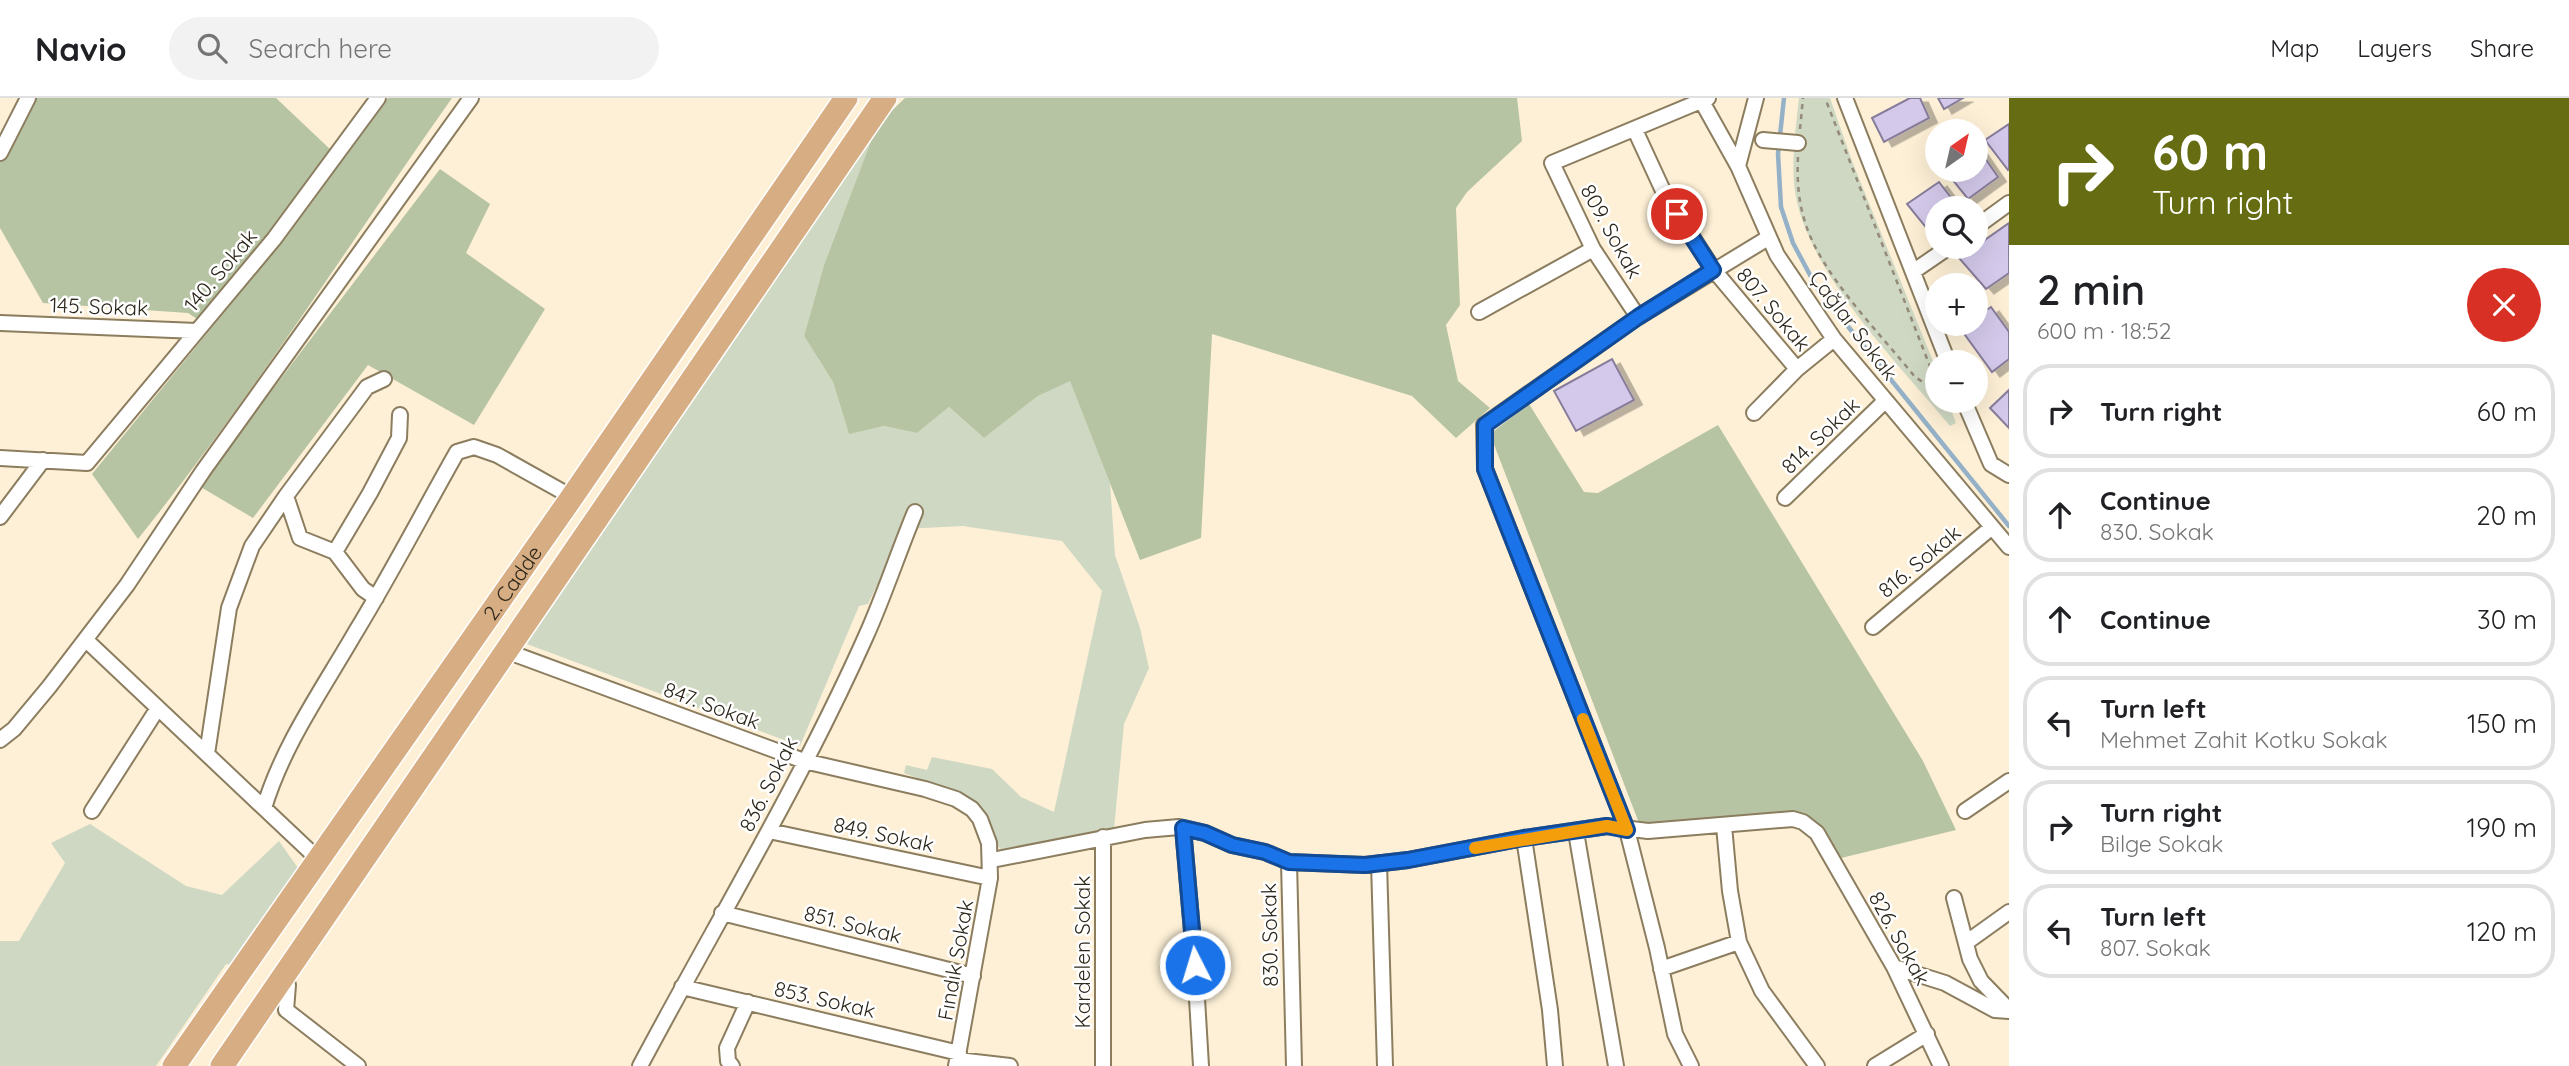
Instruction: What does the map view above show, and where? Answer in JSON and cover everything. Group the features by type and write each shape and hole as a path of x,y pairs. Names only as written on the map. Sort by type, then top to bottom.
{"main road":[{"name":"2. Cadde","path":"174,1066 572,497 846,98"},
{"name":"2. Cadde","path":"222,1066 885,98"}],"street":[{"path":"0,153 28,98"},
{"name":"140. Sokak","path":"43,460 86,463 274,239 379,98"},
{"path":"0,740 14,729 127,585 203,471 471,98"},
{"path":"1738,166 1756,98"},
{"path":"1845,98 1944,350"},
{"path":"1635,130 1704,99"},
{"name":"Çağlar Sokak","path":"1704,99 1738,166 1768,238 1788,274 1834,339 2009,547"},
{"name":"809. Sokak","path":"1635,130 1552,163 1593,249 1638,317"},
{"name":"807. Sokak","path":"1635,130 1665,195 1713,270 1797,369"},
{"path":"1763,140 1798,143"},
{"path":"1988,219 2009,203"},
{"path":"1691,1066 1675,1034 1627,830 1485,469 1485,425 1638,317 1768,238"},
{"path":"1479,312 1593,249"},
{"path":"1914,271 1932,259"},
{"name":"145. Sokak","path":"0,323 197,331"},
{"path":"1754,413 1797,369 1834,339"},
{"path":"207,754 229,608 252,546 286,495 367,387 384,379"},
{"name":"814. Sokak","path":"1785,498 1885,401"},
{"path":"1969,413 1991,464 2009,475"},
{"path":"335,552 399,438 400,415"},
{"path":"264,808 273,777 288,747 376,598 457,452 474,447 497,455 572,497"},
{"path":"0,458 43,460"},
{"path":"0,517 43,460"},
{"path":"286,495 300,538 335,552 363,589 376,598"},
{"name":"836. Sokak","path":"640,1066 769,831 804,761 866,636 915,512"},
{"name":"816. Sokak","path":"1873,627 1992,527"},
{"path":"86,640 319,860"},
{"name":"847. Sokak","path":"506,651 804,761 925,789 956,799 972,809 980,819 992,860"},
{"path":"92,811 158,708"},
{"path":"1965,811 2009,781"},
{"name":"826. Sokak","path":"1724,826 1793,819 1803,822 1817,834 1894,967 1941,1066"},
{"path":"1289,862 1365,865 1607,826 1648,831 1724,826 1730,891 1739,942 1762,991 1817,1066"},
{"path":"1183,828 1201,1066"},
{"name":"830. Sokak","path":"992,860 1103,837 1145,830 1183,828 1205,833 1232,845 1265,852 1289,862 1294,1066"},
{"name":"849. Sokak","path":"769,831 990,878"},
{"path":"1576,832 1616,1066"},
{"name":"Kardelen Sokak","path":"1103,837 1103,1066"},
{"path":"1524,838 1550,1010 1555,1066"},
{"name":"Fındık Sokak","path":"958,1060 992,860"},
{"path":"1379,863 1385,1066"},
{"path":"1954,898 1968,942 1970,958 1981,981 2009,1010"},
{"path":"1968,942 2009,912"},
{"name":"851. Sokak","path":"722,913 973,976"},
{"path":"1661,969 1739,942"},
{"path":"1894,967 1945,983 1995,1010 2009,1010"},
{"path":"281,978 288,985 286,1010 358,1066"},
{"name":"853. Sokak","path":"682,987 748,1002 958,1060"},
{"path":"732,1066 727,1061 727,1048 748,1002"},
{"path":"1875,1066 1927,1034"},
{"path":"958,1060 1010,1066"}],"path":[{"path":"1803,98 1797,186 1805,223 1824,262 1915,377 1925,383"},
{"path":"1825,98 1925,350"}],"green space":[{"path":"20,98 276,98 332,151 215,303 197,319 188,313 43,303 0,228 0,139"},
{"path":"388,98 452,98 260,377 138,539 92,474 270,256"},
{"path":"905,98 1517,98 1522,141 1467,192 1456,208 1460,305 1446,325 1458,381 1490,408 1456,438 1412,396 1212,334 1201,538 1140,560 1070,381 1038,396 984,438 949,407 917,433 884,426 849,434 833,382 804,336 824,265 877,125"},
{"path":"1799,98 1830,98 1852,161 1928,350 1925,350 1925,397 1855,312 1814,248 1801,215 1794,183"},
{"path":"877,125 824,265 804,336 833,382 849,433 884,426 917,433 949,407 984,438 1038,396 1070,380 1110,483 1115,555 1140,628 1149,668 1124,724 1114,829 1003,852 953,792 904,773 906,765 927,770 932,757 992,769 1021,797 1054,812 1102,591 1062,541 963,526 904,529 868,604 859,606 800,746 519,641"},
{"path":"440,169 490,204 466,253 545,309 474,425 368,365 253,518 199,486"},
{"path":"1529,404 1584,492 1598,493 1718,425 1923,761 1956,830 1837,859 1801,815 1639,823 1490,434"},
{"path":"1939,413 1952,413 1956,423 1950,426"},
{"path":"90,824 186,886 222,895 279,841 303,875 230,965 226,964 156,1066 0,1066 0,941 19,941 65,863 51,843"}],"building":[{"path":"1910,98 1920,98 1929,118 1884,142 1872,118"},
{"path":"1938,98 1963,98 1944,109"},
{"path":"2009,124 2008,170 1988,144 1988,138"},
{"path":"1988,162 1998,177 1972,196 1966,196 1954,182 1988,182"},
{"path":"1939,182 1950,196 1925,196 1925,226 1907,204"},
{"path":"2009,223 2009,273 1988,288 1988,273 1972,273 1960,259 1988,259 1988,238"},
{"path":"1991,307 2009,332 2009,359 1992,372 1988,366 1988,350 1976,350 1966,336 1988,336 1988,309"},
{"path":"1612,359 1634,400 1576,431 1554,391"},
{"path":"2009,390 2009,428 1990,408"}],"waterway":[{"path":"1784,98 1778,154 1781,207 1793,243 1817,288 2009,526"}],"slow traffic":[{"path":"1475,848 1607,826 1627,830 1583,719"}],"route":[{"path":"1195,965 1183,828 1205,833 1232,845 1265,852 1289,862 1365,865 1607,826 1627,830 1485,469 1485,425 1638,317 1713,270 1677,214"}]}
